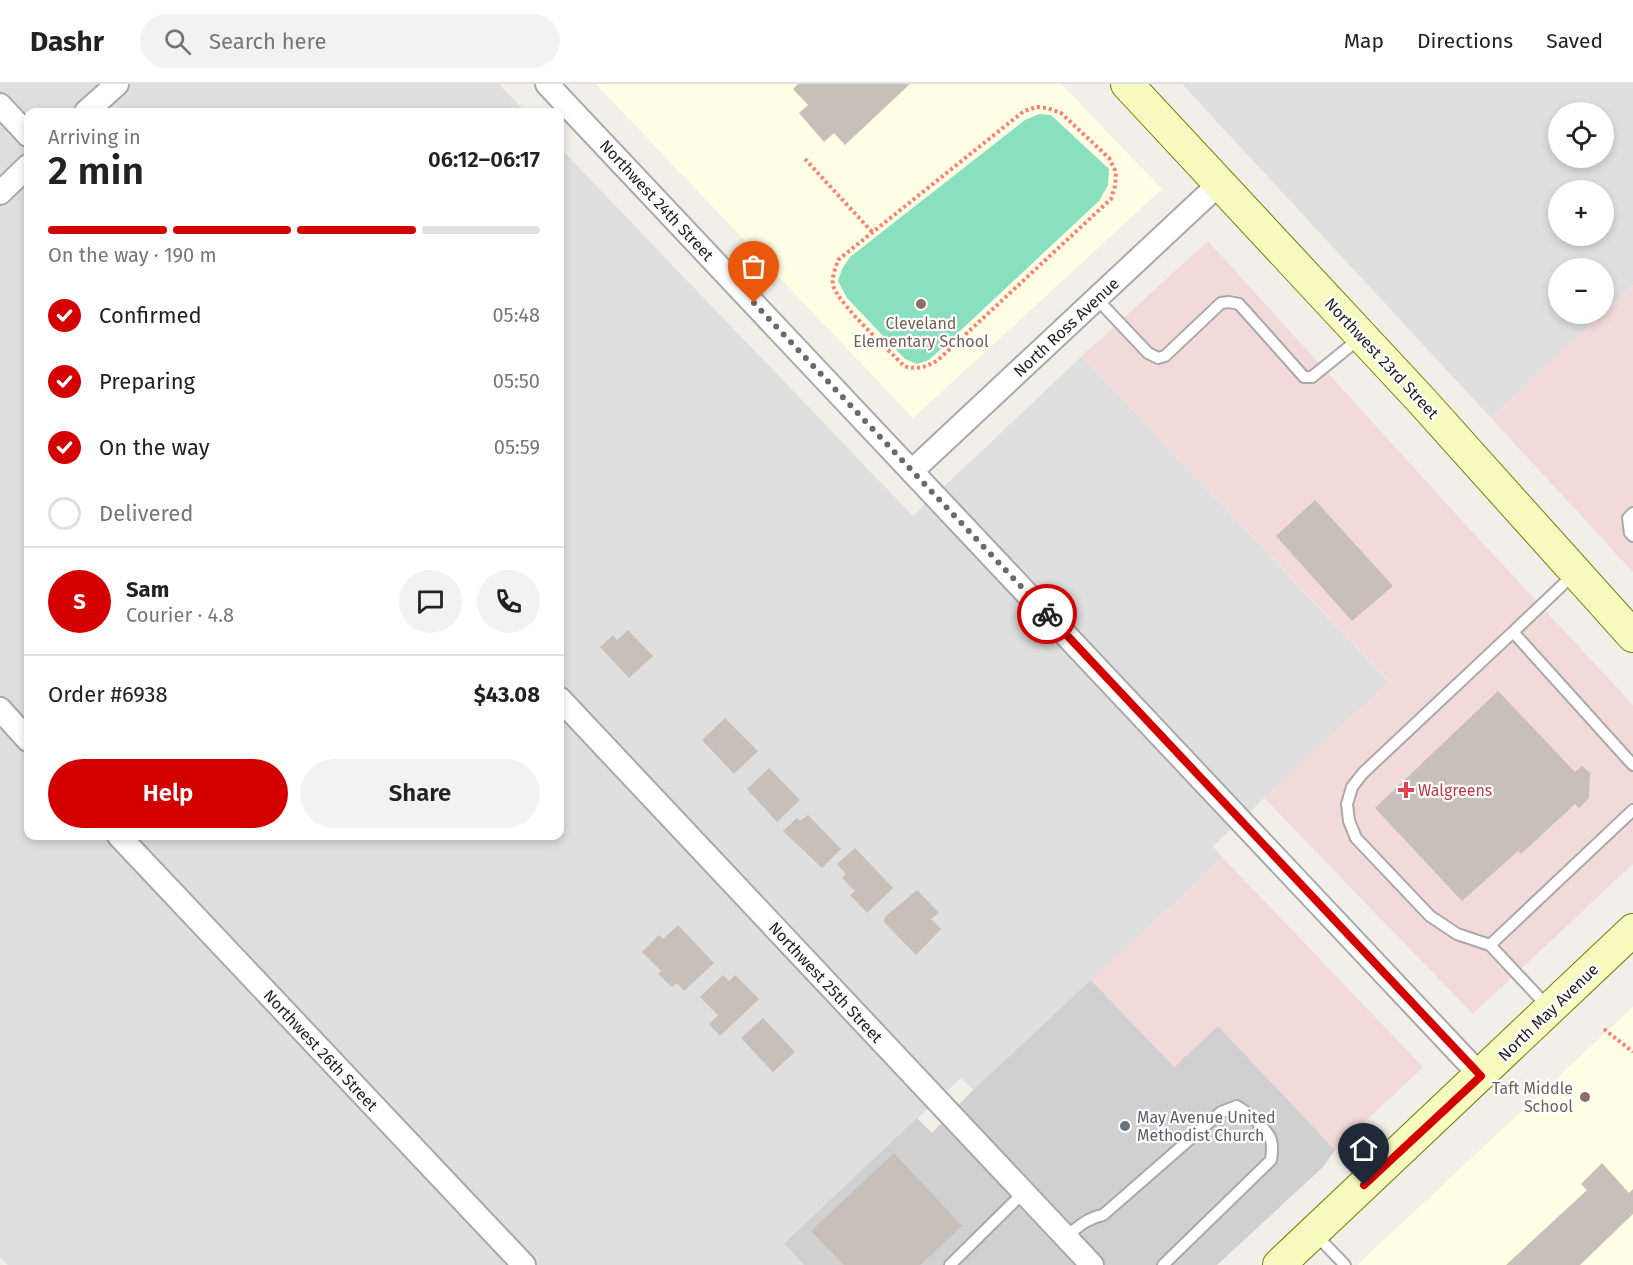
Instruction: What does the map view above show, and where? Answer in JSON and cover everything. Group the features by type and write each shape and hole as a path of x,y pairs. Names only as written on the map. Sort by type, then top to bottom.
{"main road":[{"name":"Northwest 23rd Street","path":"1127,84 1422,401 1633,636"},
{"name":"North May Avenue","path":"1280,1265 1633,930"}],"street":[{"path":"90,108 117,84"},
{"name":"Northwest 24th Street","path":"548,84 1481,1076"},
{"path":"0,105 24,131"},
{"path":"0,193 24,170"},
{"name":"North Ross Avenue","path":"912,471 1220,183"},
{"name":"Northwest 25th Street","path":"564,703 1092,1265"},
{"path":"0,710 24,736"},
{"name":"Northwest 26th Street","path":"123,840 524,1265"}],"lane":[{"path":"1096,298 1148,353 1158,358 1165,356 1221,303 1229,302 1239,304 1304,377 1312,377 1362,336"},
{"path":"1633,513 1628,518 1630,533 1633,536"},
{"path":"1550,1010 1490,945 1457,934 1430,916 1356,838 1349,821 1347,804 1352,787 1363,773 1575,573"},
{"path":"1513,632 1633,765"},
{"path":"1490,945 1633,810"},
{"path":"1066,1237 1084,1221 1102,1215 1221,1112 1237,1106 1245,1110 1270,1137 1272,1150 1270,1160 1163,1265"},
{"path":"950,1265 1024,1192"},
{"path":"1314,1233 1345,1265"}],"path":[{"path":"1037,106 1061,113 1109,158 1116,172 1111,199 938,360 927,367 915,369 904,366 843,302 832,286 838,260 873,233 1024,111 1037,106"},
{"path":"805,159 873,233"},
{"path":"1604,1029 1633,1052"}],"shaded area":[{"path":"0,84 499,84 522,108 24,108 24,840 564,840 564,152 913,516 1082,356 1389,682 1213,846 1223,858 973,1090 961,1078 784,1242 804,1265 8,1265 0,1257"},
{"name":"Cleveland Elementary School","path":"596,84 1061,84 1162,189 913,418"},
{"path":"1182,84 1633,84 1633,285 1614,303 1614,258 1548,258 1548,324 1591,324 1491,418"},
{"path":"1208,241 1633,705 1633,864 1473,1014 1264,798 1389,681 1082,356"},
{"path":"1633,285 1633,572 1491,418 1591,324 1614,324 1614,303"},
{"path":"1223,858 1423,1067 1335,1150 1218,1026 1174,1067 1091,980"},
{"name":"May Avenue United Methodist Church","path":"1091,980 1174,1067 1218,1026 1335,1150 1323,1167 1217,1265 804,1265 784,1243 917,1118 932,1133 973,1090"},
{"name":"Taft Middle School","path":"1633,1007 1633,1265 1357,1265 1462,1167"}],"green space":[{"path":"1039,114 1051,115 1109,169 1108,185 1099,201 929,360 917,364 905,359 847,298 838,281 842,269 850,257 1025,120"}],"building":[{"path":"798,84 910,84 845,145 834,133 824,142 799,113 808,105 793,89"},
{"path":"1315,500 1393,586 1352,621 1276,536"},
{"path":"628,630 653,656 629,678 600,647 613,635 617,640"},
{"path":"1498,691 1575,772 1582,766 1590,773 1589,798 1579,808 1575,804 1521,854 1518,851 1462,901 1375,808"},
{"path":"725,718 758,751 734,774 702,740"},
{"path":"769,768 800,800 777,822 747,789"},
{"path":"808,815 841,849 822,868 783,831 797,818 800,821"},
{"path":"855,848 893,888 867,913 850,895 855,891 842,878 846,874 837,864"},
{"path":"917,890 939,913 931,919 941,929 916,955 884,922 885,917"},
{"path":"678,925 714,963 684,991 677,983 672,987 658,974 661,971 642,952 659,935 663,939"},
{"path":"723,975 729,981 735,975 759,999 720,1036 709,1024 718,1015 700,997"},
{"path":"763,1018 795,1052 773,1072 741,1038"},
{"path":"894,1153 962,1226 920,1265 844,1265 811,1231"},
{"path":"1602,1163 1629,1193 1633,1189 1633,1214 1580,1265 1506,1265 1587,1190 1581,1184"}],"way so far":[{"path":"754,303 1047,614"}],"place":[{"name":"Cleveland Elementary School","path":"921,304"},
{"name":"Walgreens","path":"1406,790"},
{"name":"Taft Middle School","path":"1585,1097"},
{"name":"May Avenue United Methodist Church","path":"1125,1126"}],"route":[{"path":"1047,614 1481,1076 1364,1185"}]}
